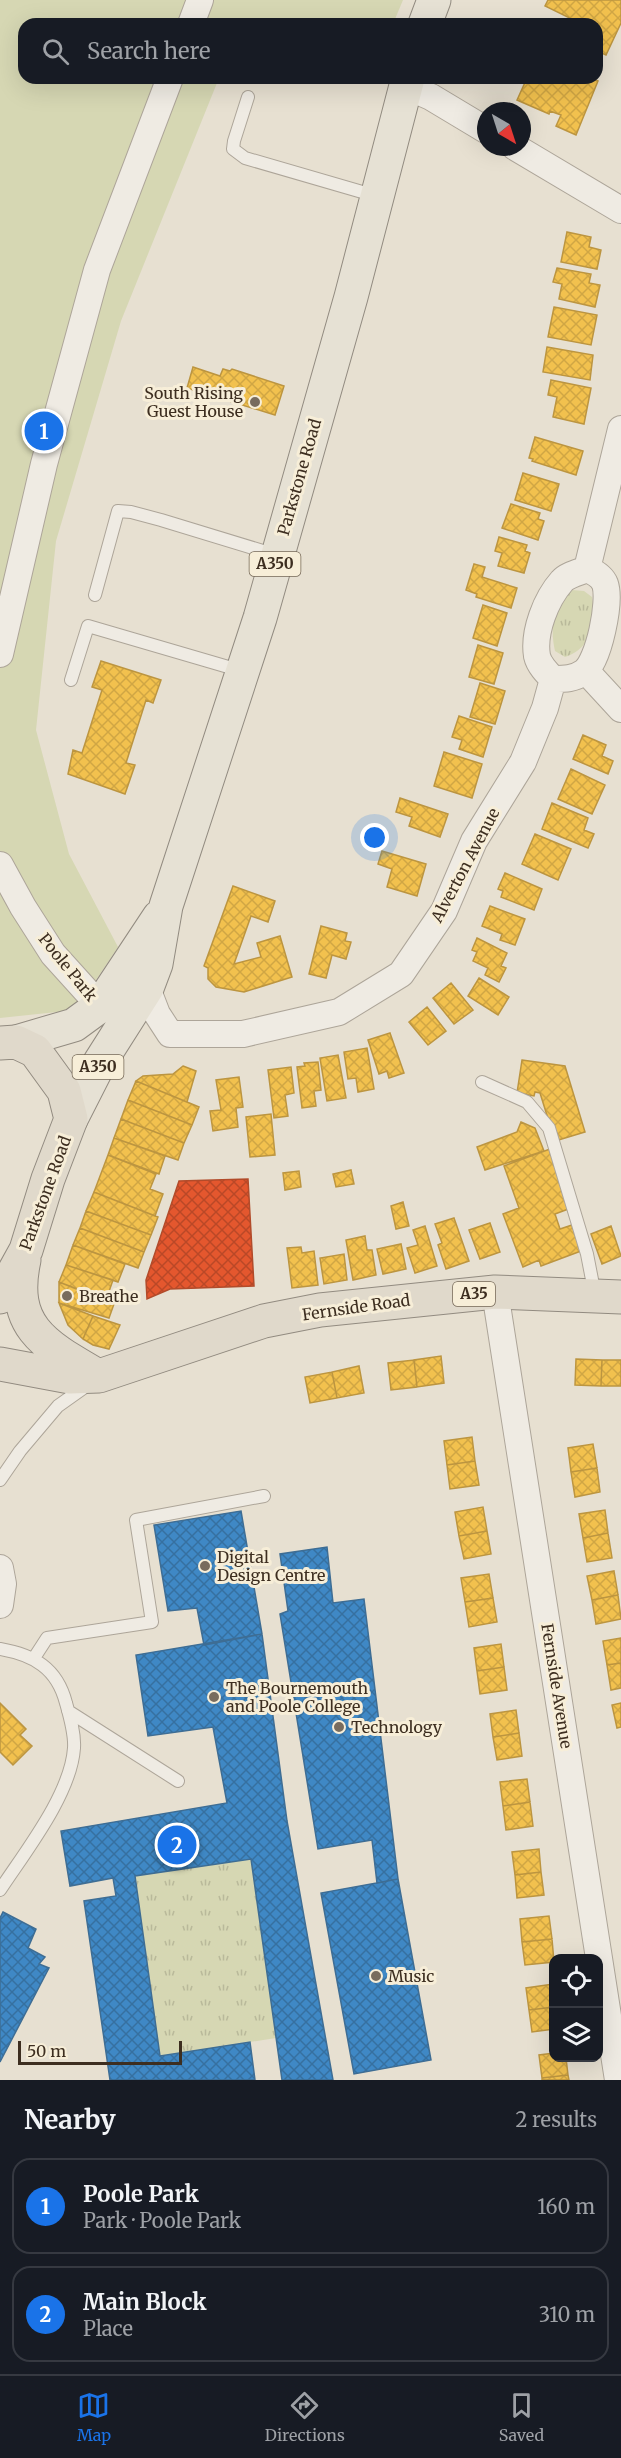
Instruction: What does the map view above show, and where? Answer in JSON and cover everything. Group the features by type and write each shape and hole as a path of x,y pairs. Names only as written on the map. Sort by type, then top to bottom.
{"highway":[{"name":"Parkstone Road","path":"0,1297 26,1250 48,1179 71,1119 64,1091 35,1051 8,1042"},
{"path":"26,1250 20,1277 22,1303 30,1326 50,1348 99,1376"},
{"name":"Fernside Road","path":"0,1364 70,1377 99,1376 264,1321 320,1310 495,1292 608,1297"}],"main road":[{"path":"427,18 434,0"},
{"name":"Parkstone Road","path":"71,1119 100,1062 147,988 156,964 166,906 243,671 278,555 351,297 406,84"},
{"name":"Parkstone Road","path":"8,1042 74,1026 100,1006 166,906"}],"street":[{"path":"193,18 200,0"},
{"path":"0,654 44,464 97,270 168,84"},
{"path":"410,84 477,125"},
{"path":"531,156 620,207"},
{"path":"604,575 563,579 545,609 538,635 537,657 553,680 572,679 586,670 600,647 606,596 604,575 621,429"},
{"path":"586,670 621,709"},
{"name":"Alverton Avenue","path":"147,988 157,1014 170,1034 243,1034 339,1012 401,974 444,911 474,841 523,762 545,708 553,680"},
{"name":"Poole Park","path":"0,865 53,954 100,1006"},
{"name":"Fernside Avenue","path":"495,1292 618,2080"},
{"path":"0,1568 3,1584 0,1605"}],"lane":[{"path":"248,97 234,141 233,149 237,154 244,158 377,196"},
{"path":"95,595 118,511 161,520 278,555"},
{"path":"71,680 88,626 243,671"},
{"path":"482,1082 527,1102 549,1128 587,1254 608,1297"},
{"name":"Fernside Road","path":"0,1480 20,1451 58,1406 99,1376"},
{"path":"34,1658 47,1638 152,1622 136,1520 264,1496"},
{"path":"0,1649 34,1658 52,1674 63,1694 74,1748 68,1774 53,1808 0,1890"},
{"path":"68,1711 178,1781"}],"green space":[{"path":"0,0 403,0 396,18 18,18 18,84 217,84 121,321 56,541 36,730 69,854 118,947 76,1010 0,1018"},
{"path":"572,590 584,591 592,597 594,616 586,641 581,648 565,657 555,651 553,626 560,602"},
{"path":"251,1859 276,2038 160,2056 135,1876"}],"building: Homes":[{"path":"548,0 621,0 621,23 606,55 603,54 603,18 570,18 545,6"},
{"path":"524,84 597,84 576,135 556,126 561,115 550,111 549,114 531,106 531,102 517,100"},
{"path":"567,232 591,237 589,247 601,250 597,269 561,262"},
{"path":"557,268 591,274 589,283 600,285 595,307 559,299 562,284 553,282"},
{"path":"554,307 597,315 591,345 548,337"},
{"path":"547,347 593,355 590,380 543,372"},
{"name":"South Rising Guest House","path":"193,367 220,376 223,369 230,371 232,369 284,386 275,415 187,388"},
{"path":"551,380 591,388 584,424 553,417 557,397 548,395"},
{"path":"535,437 583,451 576,475 532,461 533,459 529,458"},
{"path":"523,473 559,484 551,511 515,500"},
{"path":"511,504 540,513 538,519 544,521 538,540 502,528"},
{"path":"499,537 527,545 525,551 530,553 524,573 498,566 502,553 495,551"},
{"path":"474,564 485,567 482,577 517,588 511,608 476,597 477,594 466,590"},
{"path":"483,605 507,613 497,646 473,638"},
{"path":"478,645 503,653 494,684 469,677"},
{"path":"101,661 161,680 153,703 146,700 126,763 135,765 125,794 68,774 73,750 82,753 102,690 92,687"},
{"path":"480,683 505,691 495,724 470,717"},
{"path":"459,716 492,727 483,757 459,749 462,740 452,737"},
{"path":"583,735 606,745 602,756 613,761 608,774 573,759"},
{"path":"444,752 482,764 472,798 434,786"},
{"path":"571,769 605,785 592,814 558,799"},
{"path":"400,798 448,814 440,837 409,826 412,817 396,812"},
{"path":"552,803 588,818 584,830 594,834 588,848 542,829"},
{"path":"535,834 571,849 558,880 522,864"},
{"path":"382,851 426,864 417,896 387,887 392,869 378,864"},
{"path":"505,873 542,889 534,910 501,897 503,891 498,889"},
{"path":"233,886 275,901 268,922 251,916 234,964 261,957 257,943 280,936 292,977 244,992 216,987 208,979 208,968 204,966"},
{"path":"490,906 525,919 515,945 500,940 502,934 482,926"},
{"path":"321,926 347,933 345,941 351,942 346,959 332,955 326,978 309,974"},
{"path":"477,938 507,953 501,966 506,968 499,982 485,975 488,968 473,961 477,952 472,950"},
{"path":"479,978 509,997 498,1015 468,996"},
{"path":"451,983 473,1010 454,1024 433,998"},
{"path":"427,1007 446,1031 428,1045 409,1022"},
{"path":"390,1033 404,1073 389,1078 387,1071 379,1074 368,1040"},
{"path":"367,1048 374,1089 358,1092 356,1078 348,1079 344,1052"},
{"path":"338,1055 346,1098 327,1101 320,1058"},
{"path":"522,1060 565,1066 585,1132 555,1141 540,1093 535,1092 534,1096 517,1093"},
{"path":"318,1062 321,1090 314,1091 316,1106 302,1108 297,1067 305,1066 304,1063"},
{"path":"183,1066 196,1071 187,1102 136,1081 143,1076 173,1074"},
{"path":"291,1067 294,1093 285,1095 288,1116 274,1118 268,1070"},
{"path":"239,1077 243,1107 236,1108 238,1127 213,1131 210,1111 221,1110 216,1080"},
{"path":"136,1081 199,1107 192,1125 128,1100"},
{"path":"128,1100 192,1125 184,1143 121,1119"},
{"path":"271,1114 275,1155 250,1157 246,1117"},
{"path":"121,1119 184,1143 178,1160 114,1138"},
{"path":"521,1122 535,1128 544,1151 485,1170 477,1147 517,1132"},
{"path":"114,1138 165,1156 159,1174 108,1155"},
{"path":"550,1149 571,1208 555,1214 560,1229 572,1225 581,1251 541,1266 539,1260 523,1267 503,1214 519,1208 504,1166"},
{"path":"108,1155 156,1174 150,1189 163,1194 155,1216 94,1192"},
{"path":"351,1170 354,1184 336,1187 333,1174"},
{"path":"299,1171 301,1187 285,1190 283,1173"},
{"path":"94,1192 158,1217 151,1235 86,1211"},
{"path":"403,1202 409,1226 396,1229 391,1206"},
{"path":"86,1211 151,1235 144,1252 80,1228"},
{"path":"454,1218 469,1261 446,1269 438,1245 442,1243 435,1224"},
{"path":"490,1223 500,1252 480,1259 469,1230"},
{"path":"425,1226 437,1266 415,1273 407,1248 418,1245 413,1230"},
{"path":"611,1226 621,1256 602,1264 591,1234"},
{"path":"80,1228 144,1252 138,1268 73,1245"},
{"path":"365,1236 367,1250 372,1250 376,1275 353,1280 346,1240"},
{"path":"401,1244 406,1269 383,1274 377,1249"},
{"path":"73,1245 125,1264 118,1282 66,1265"},
{"path":"301,1247 302,1253 314,1251 318,1285 292,1288 287,1248"},
{"path":"344,1254 347,1280 324,1284 320,1258"},
{"path":"66,1265 113,1280 106,1300 59,1282"},
{"path":"59,1282 114,1304 109,1318 59,1303"},
{"path":"59,1303 93,1316 83,1339 68,1325"},
{"path":"93,1316 120,1325 109,1349 93,1345 83,1339"},
{"path":"441,1356 444,1383 417,1387 414,1360"},
{"path":"576,1359 602,1360 601,1386 575,1385"},
{"path":"414,1360 417,1387 391,1390 388,1363"},
{"path":"602,1360 621,1360 621,1386 601,1386"},
{"path":"359,1366 364,1393 337,1398 332,1372"},
{"path":"332,1372 337,1398 310,1403 305,1377"},
{"path":"472,1437 475,1461 447,1465 444,1441"},
{"path":"593,1444 597,1468 571,1472 568,1448"},
{"path":"475,1461 479,1485 450,1489 447,1465"},
{"path":"597,1468 600,1492 575,1497 571,1472"},
{"path":"483,1507 487,1531 459,1536 455,1512"},
{"path":"605,1510 608,1533 583,1538 579,1514"},
{"path":"487,1531 491,1554 464,1559 459,1536"},
{"path":"608,1533 612,1558 587,1562 583,1538"},
{"path":"614,1571 618,1595 592,1600 587,1576"},
{"path":"489,1574 493,1598 465,1602 461,1578"},
{"path":"618,1595 621,1619 596,1624 592,1600"},
{"path":"493,1598 497,1622 469,1627 465,1602"},
{"path":"621,1638 621,1663 607,1665 603,1641"},
{"path":"501,1644 504,1667 477,1671 474,1648"},
{"path":"621,1663 621,1688 611,1690 607,1665"},
{"path":"504,1667 507,1690 480,1694 477,1671"},
{"path":"0,1703 26,1729 20,1735 32,1746 13,1765 0,1752"},
{"path":"621,1703 621,1727 617,1728 612,1705"},
{"path":"516,1710 519,1733 493,1737 490,1714"},
{"path":"519,1733 522,1756 497,1760 493,1737"},
{"path":"527,1779 530,1802 503,1806 500,1782"},
{"path":"530,1802 533,1826 506,1830 503,1806"},
{"path":"539,1849 541,1872 515,1875 512,1852"},
{"path":"541,1872 544,1895 517,1898 515,1875"},
{"path":"549,1916 552,1939 522,1942 520,1919"},
{"path":"552,1939 553,1954 549,1954 549,1963 525,1965 522,1942"},
{"path":"549,1985 549,2008 529,2010 526,1988"},
{"path":"549,2008 549,2030 532,2032 529,2010"},
{"path":"549,2054 549,2062 566,2062 568,2075 542,2078 539,2055"},
{"path":"568,2075 569,2080 542,2080 542,2078"}],"building: Shops":[{"path":"248,1179 254,1286 170,1289 147,1299 146,1280 179,1181"}],"building: Schools":[{"name":"Digital Design Centre","path":"241,1511 262,1634 204,1645 197,1608 168,1611 154,1525"},
{"name":"Technology","path":"327,1547 333,1603 364,1599 398,1879 377,1883 372,1840 318,1849 280,1614 288,1611 280,1554"},
{"path":"262,1634 287,1821 333,2080 282,2080 251,1859 135,1876 160,2056 250,2042 255,2080 110,2080 84,1901 116,1896 113,1878 70,1886 61,1831 227,1803 213,1727 148,1736 136,1655"},
{"name":"Music","path":"398,1879 431,2060 354,2074 321,1893"},
{"path":"3,1912 36,1929 28,1948 45,1957 39,1964 49,1968 0,2062 0,1918"}],"place":[{"name":"South Rising Guest House","path":"255,402"},
{"name":"Poole Park","path":"44,431"},
{"name":"Breathe","path":"67,1296"},
{"name":"Digital Design Centre","path":"205,1566"},
{"name":"The Bournemouth and Poole College","path":"214,1697"},
{"name":"Technology","path":"339,1727"},
{"name":"Main Block","path":"177,1845"},
{"name":"Music","path":"376,1976"}]}
